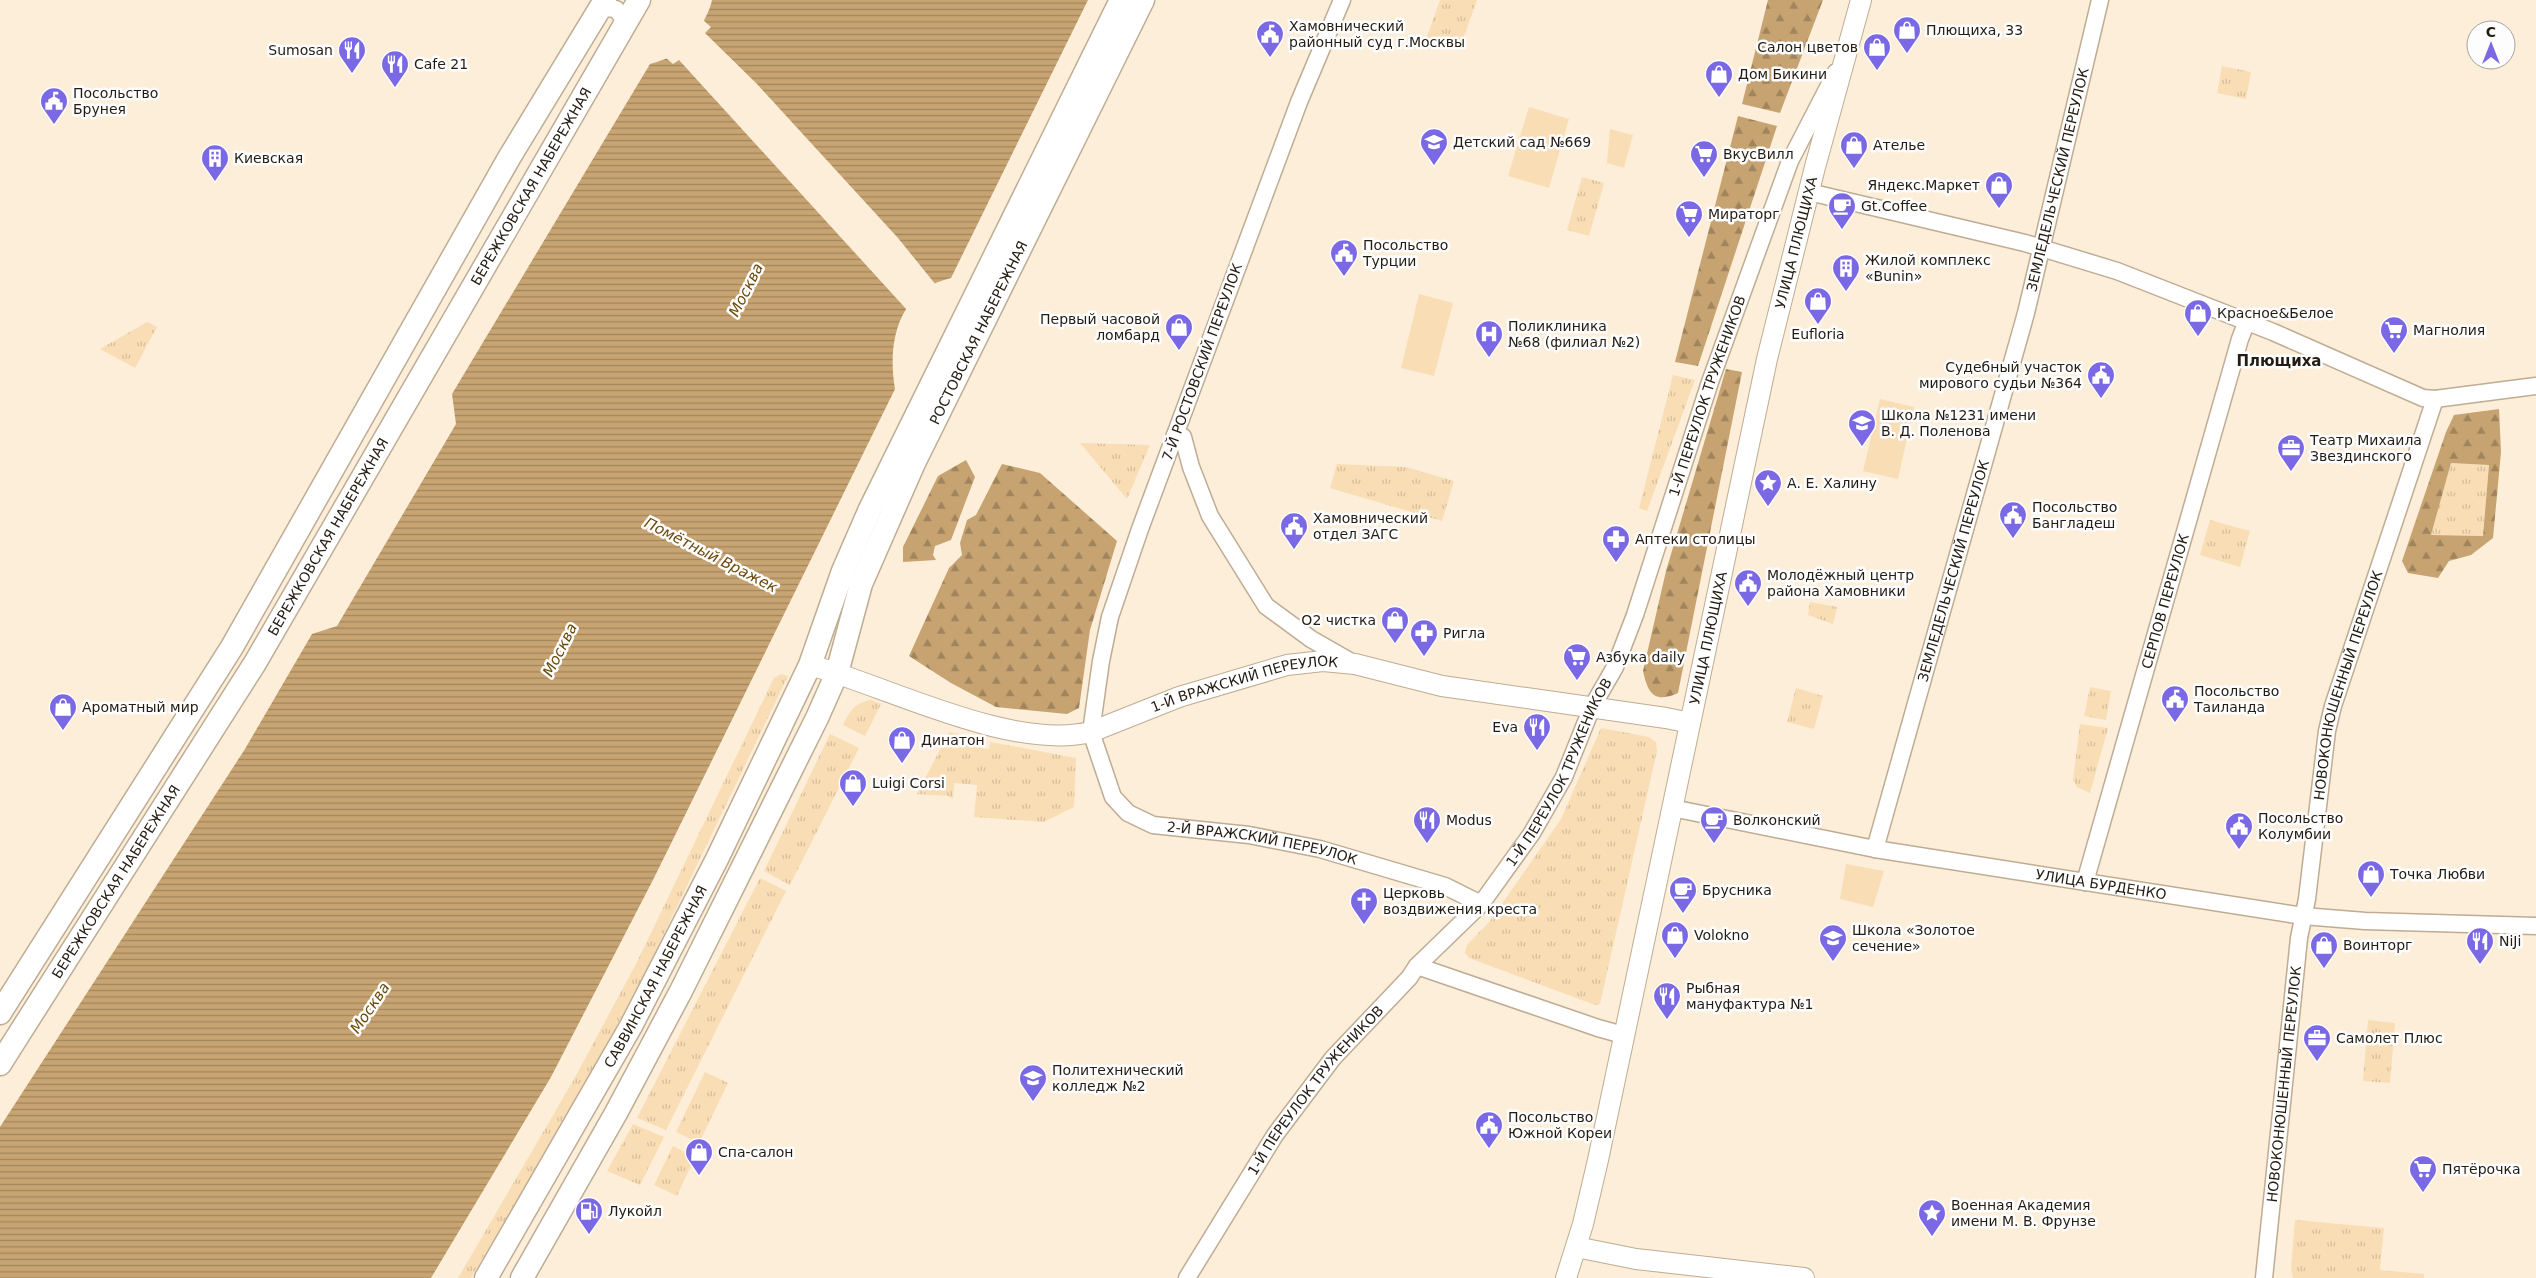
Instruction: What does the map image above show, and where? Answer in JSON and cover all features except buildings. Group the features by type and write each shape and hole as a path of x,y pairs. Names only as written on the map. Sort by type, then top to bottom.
{"main road":[{"name":"БЕРЕЖКОВСКАЯ НАБЕРЕЖНАЯ","path":"0,1064 255,663 639,0"},
{"name":"РОСТОВСКАЯ НАБЕРЕЖНАЯ","path":"810,666 843,572 870,509 1121,0"},
{"name":"РОСТОВСКАЯ НАБЕРЕЖНАЯ","path":"837,673 861,584 914,463 1143,0"},
{"name":"БЕРЕЖКОВСКАЯ НАБЕРЕЖНАЯ","path":"0,1013 232,647 509,158 600,8"},
{"name":"САВВИНСКАЯ НАБЕРЕЖНАЯ","path":"486,1278 631,1026 717,859 810,666"},
{"name":"САВВИНСКАЯ НАБЕРЕЖНАЯ","path":"522,1278 616,1113 681,991 817,718 837,673"}],"street":[{"name":"7-Й РОСТОВСКИЙ ПЕРЕУЛОК","path":"1091,732 1101,661 1110,617 1140,529 1299,102 1342,0"},
{"name":"УЛИЦА ПЛЮЩИХА","path":"1566,1278 1576,1247 1598,1160 1767,359 1809,192 1861,0"},
{"name":"ЗЕМЛЕДЕЛЬЧЕСКИЙ ПЕРЕУЛОК","path":"1875,850 2043,248 2100,0"},
{"path":"600,8 616,9 623,18 622,29"},
{"name":"1-Й ПЕРЕУЛОК ТРУЖЕНИКОВ","path":"1187,1278 1276,1134 1333,1058 1409,978 1417,966 1482,904 1532,833 1564,777 1592,707 1615,667 1635,615 1710,382 1790,161 1849,48"},
{"path":"1809,192 2043,248 2117,271 2247,321 2413,395 2435,399 2536,386"},
{"name":"СЕРПОВ ПЕРЕУЛОК","path":"2085,882 2229,376 2247,321"},
{"name":"НОВОКОНЮШЕННЫЙ ПЕРЕУЛОК","path":"2264,1278 2299,938 2328,731 2333,706 2435,399"},
{"path":"1174,440 1183,437 1191,467 1210,516 1266,606 1311,639 1355,664"},
{"name":"1-Й ВРАЖСКИЙ ПЕРЕУЛОК","path":"810,666 837,673 993,726 1040,735 1076,736 1091,732 1179,697 1287,665 1323,661 1355,664 1442,686 1690,723"},
{"name":"2-Й ВРАЖСКИЙ ПЕРЕУЛОК","path":"1091,732 1113,797 1128,813 1153,825 1249,835 1320,850 1445,886 1482,904"},
{"name":"УЛИЦА БУРДЕНКО","path":"1672,808 1875,850 2303,916 2365,921 2536,926"},
{"path":"1417,966 1623,1035"},
{"path":"1576,1247 1636,1259 1804,1278"}],"green space":[{"path":"1440,0 1477,0 1460,48 1426,39"},
{"path":"1768,0 1823,0 1780,113 1742,104"},
{"path":"2222,66 2251,72 2246,99 2217,93"},
{"path":"1529,107 1569,119 1549,188 1508,176"},
{"path":"1738,116 1777,126 1698,366 1675,362"},
{"path":"1610,129 1633,135 1624,168 1607,163"},
{"path":"1582,177 1604,183 1589,236 1567,230"},
{"path":"1419,294 1453,303 1434,376 1401,368"},
{"path":"147,322 157,327 135,368 100,349"},
{"path":"1726,369 1742,372 1678,693 1658,697 1650,691 1643,671 1666,571"},
{"path":"1673,375 1695,380 1647,511 1639,508"},
{"path":"1880,399 1914,407 1898,479 1863,471"},
{"path":"2499,409 2501,452 2493,538 2471,555 2449,561 2438,578 2408,573 2402,561 2446,432 2454,415","holes":["2451,463 2489,465 2483,536 2431,535"]},
{"path":"1080,443 1150,445 1127,499"},
{"path":"966,460 975,477 951,540 935,546 933,555 936,560 903,562 903,547 938,476"},
{"path":"2451,463 2489,465 2483,536 2431,535"},
{"path":"1002,464 1040,473 1117,541 1090,630 1079,708 1067,714 996,707 951,683 909,656 949,568 962,555 960,543 967,520 976,515"},
{"path":"1337,464 1406,467 1454,481 1442,521 1330,488"},
{"path":"2210,520 2250,531 2240,567 2200,555"},
{"path":"1810,602 1837,607 1833,624 1808,615"},
{"path":"781,674 788,676 647,969 586,1083 471,1278 458,1278 573,1081 637,962 774,678"},
{"path":"2090,687 2111,691 2106,720 2084,716"},
{"path":"1796,688 1823,696 1814,729 1787,722"},
{"path":"871,700 881,704 865,736 843,725 854,708 861,703"},
{"path":"2080,724 2108,728 2090,793 2077,787 2073,780"},
{"path":"1601,728 1649,737 1656,742 1657,751 1600,1004 1595,1005 1469,958 1465,953 1467,945 1490,921 1561,819"},
{"path":"949,732 981,739 980,748 989,749 990,742 1076,758 1074,807 1044,822 974,817 977,785 954,783 953,799 948,796 917,794"},
{"path":"830,734 859,748 790,885 764,871"},
{"path":"1846,864 1884,871 1873,907 1840,899"},
{"path":"760,878 786,891 666,1130 637,1118"},
{"path":"2368,1020 2395,1023 2390,1083 2363,1081"},
{"path":"705,1072 728,1083 699,1143 676,1132"},
{"path":"633,1124 664,1137 640,1185 607,1171"},
{"path":"673,1146 695,1157 677,1196 654,1185"},
{"path":"2295,1220 2384,1228 2380,1270 2424,1274 2424,1278 2293,1278 2291,1268"}],"water":[{"path":"712,0 1088,0 951,278 933,284 919,294 908,306 900,321 895,337 893,354 895,389 654,878 551,1077 431,1278 0,1278 0,1127 245,749 312,634 337,626 456,424 452,394 650,64 673,56 688,44 703,22"}],"pier":[{"path":"702,19 711,27 705,33 757,84 898,238 936,285 921,296 908,311 679,60 673,64 665,57 677,51"}],"place":[{"name":"Плющиха, 33","path":"1907,54"},
{"name":"Хамовнический районный суд г.Москвы","path":"1270,58"},
{"name":"Салон цветов","path":"1877,71"},
{"name":"Sumosan","path":"352,74"},
{"name":"Cafe 21","path":"395,88"},
{"name":"Дом Бикини","path":"1719,98"},
{"name":"Посольство Брунея","path":"54,125"},
{"name":"Детский сад №669","path":"1434,166"},
{"name":"Ателье","path":"1854,169"},
{"name":"ВкусВилл","path":"1704,178"},
{"name":"Киевская","path":"215,182"},
{"name":"Яндекс.Маркет","path":"1999,209"},
{"name":"Gt.Coffee","path":"1842,230"},
{"name":"Мираторг","path":"1689,238"},
{"name":"Посольство Турции","path":"1344,277"},
{"name":"Жилой комплекс «Bunin»","path":"1846,292"},
{"name":"Eufloria","path":"1818,325"},
{"name":"Красное&Белое","path":"2198,337"},
{"name":"Первый часовой ломбард","path":"1179,351"},
{"name":"Магнолия","path":"2394,354"},
{"name":"Поликлиника №68 (филиал №2)","path":"1489,358"},
{"name":"Судебный участок мирового судьи №364","path":"2101,399"},
{"name":"Школа №1231 имени В. Д. Поленова","path":"1862,447"},
{"name":"Театр Михаила Звездинского","path":"2291,472"},
{"name":"А. Е. Халину","path":"1768,507"},
{"name":"Посольство Бангладеш","path":"2013,539"},
{"name":"Хамовнический отдел ЗАГС","path":"1294,550"},
{"name":"Аптеки столицы","path":"1616,563"},
{"name":"Молодёжный центр района Хамовники","path":"1748,607"},
{"name":"О2 чистка","path":"1395,644"},
{"name":"Ригла","path":"1424,657"},
{"name":"Азбука daily","path":"1577,681"},
{"name":"Посольство Таиланда","path":"2175,723"},
{"name":"Ароматный мир","path":"63,731"},
{"name":"Eva","path":"1537,751"},
{"name":"Динатон","path":"902,764"},
{"name":"Luigi Corsi","path":"853,807"},
{"name":"Modus","path":"1427,844"},
{"name":"Волконский","path":"1714,844"},
{"name":"Посольство Колумбии","path":"2239,850"},
{"name":"Точка Любви","path":"2371,898"},
{"name":"Брусника","path":"1683,914"},
{"name":"Церковь воздвижения креста","path":"1364,925"},
{"name":"Volokno","path":"1675,959"},
{"name":"Школа «Золотое сечение»","path":"1833,962"},
{"name":"NiJi","path":"2480,965"},
{"name":"Воинторг","path":"2324,969"},
{"name":"Рыбная мануфактура №1","path":"1667,1020"},
{"name":"Самолет Плюс","path":"2317,1062"},
{"name":"Политехнический колледж №2","path":"1033,1102"},
{"name":"Посольство Южной Кореи","path":"1489,1149"},
{"name":"Спа-салон","path":"699,1176"},
{"name":"Пятёрочка","path":"2423,1193"},
{"name":"Лукойл","path":"589,1235"},
{"name":"Военная Академия имени М. В. Фрунзе","path":"1932,1237"}],"district":[{"name":"Плющиха","path":"2279,361"}],"water label":[{"name":"Москва","path":"746,290"},
{"name":"Помётный Вражек","path":"711,555"},
{"name":"Москва","path":"560,650"},
{"name":"Москва","path":"370,1008"}]}
